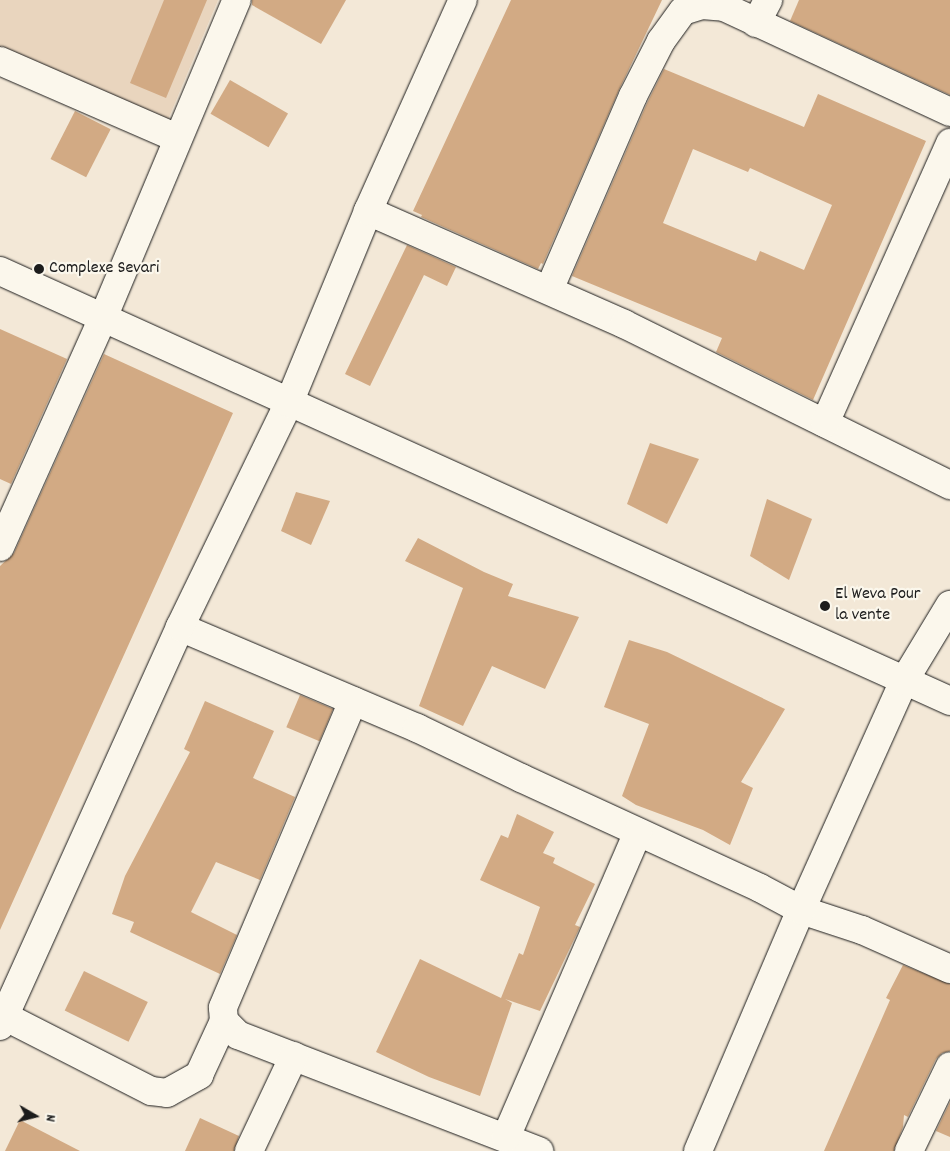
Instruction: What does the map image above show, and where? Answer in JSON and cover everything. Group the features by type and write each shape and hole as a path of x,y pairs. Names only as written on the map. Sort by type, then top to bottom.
{"street":[{"path":"0,547 103,318 237,0"},
{"path":"353,701 223,1008 224,1021 199,1075 167,1093 151,1091 2,1021 180,627 289,403 368,211 463,0"},
{"path":"550,290 632,96 661,41 683,11 702,5 762,11 950,112"},
{"path":"0,61 178,138"},
{"path":"825,423 950,143"},
{"path":"368,211 624,324 950,485"},
{"path":"0,272 950,701"},
{"path":"698,1151 801,910 904,681 950,605"},
{"path":"180,627 417,728 760,888 801,910 862,930 950,969"},
{"path":"506,1137 638,832"},
{"path":"224,1021 238,1035 539,1151"},
{"path":"249,1151 294,1056"},
{"path":"909,1151 950,1066"}],"shaded area":[{"path":"0,0 218,0 167,122 0,51"}],"building":[{"path":"164,0 207,0 166,98 130,83"},
{"path":"252,0 346,0 321,44 252,5"},
{"path":"511,0 662,0 619,90 543,264 541,263 538,269 421,217 422,215 413,211"},
{"path":"799,0 950,0 950,95 790,21"},
{"path":"664,69 804,127 818,94 926,141 813,400 716,352 722,338 572,276 647,103","holes":["693,149 748,172 750,168 832,205 804,270 760,251 756,261 663,223"]},
{"path":"230,80 288,113 269,147 210,114"},
{"path":"75,111 111,129 86,177 50,159"},
{"path":"407,245 456,267 447,286 424,275 370,386 345,374"},
{"path":"0,329 67,359 11,484 0,479"},
{"path":"104,354 233,413 0,930 0,566 14,553"},
{"path":"650,443 699,459 667,524 627,504"},
{"path":"296,492 330,501 311,545 281,531"},
{"path":"767,499 812,519 789,580 750,556"},
{"path":"418,538 484,572 513,584 508,596 579,617 545,689 492,666 463,726 419,706 463,588 405,561"},
{"path":"629,640 667,652 785,709 741,782 753,788 730,845 703,830 636,805 622,796 649,724 604,707"},
{"path":"300,695 333,709 319,741 286,727"},
{"path":"205,701 274,731 253,778 295,797 260,880 216,862 191,912 237,935 220,974 130,932 134,922 112,914 125,876 190,752 184,749"},
{"path":"517,814 554,832 543,853 555,858 553,863 595,884 575,925 580,927 540,1011 505,999 512,1003 480,1096 429,1077 376,1052 420,959 501,998 519,953 523,955 540,907 480,880 501,835 508,838"},
{"path":"903,965 950,984 950,1051 942,1053 936,1059 908,1117 904,1115 903,1127 894,1151 824,1151 890,1000 886,998"},
{"path":"84,971 148,1002 129,1042 65,1011"},
{"path":"950,1102 950,1137 936,1131"},
{"path":"200,1118 239,1136 234,1151 185,1151"},
{"path":"20,1120 80,1151 5,1151"}],"place":[{"name":"Complexe Sevari","path":"39,269"},
{"name":"El Weva Pour la vente","path":"825,606"}]}
